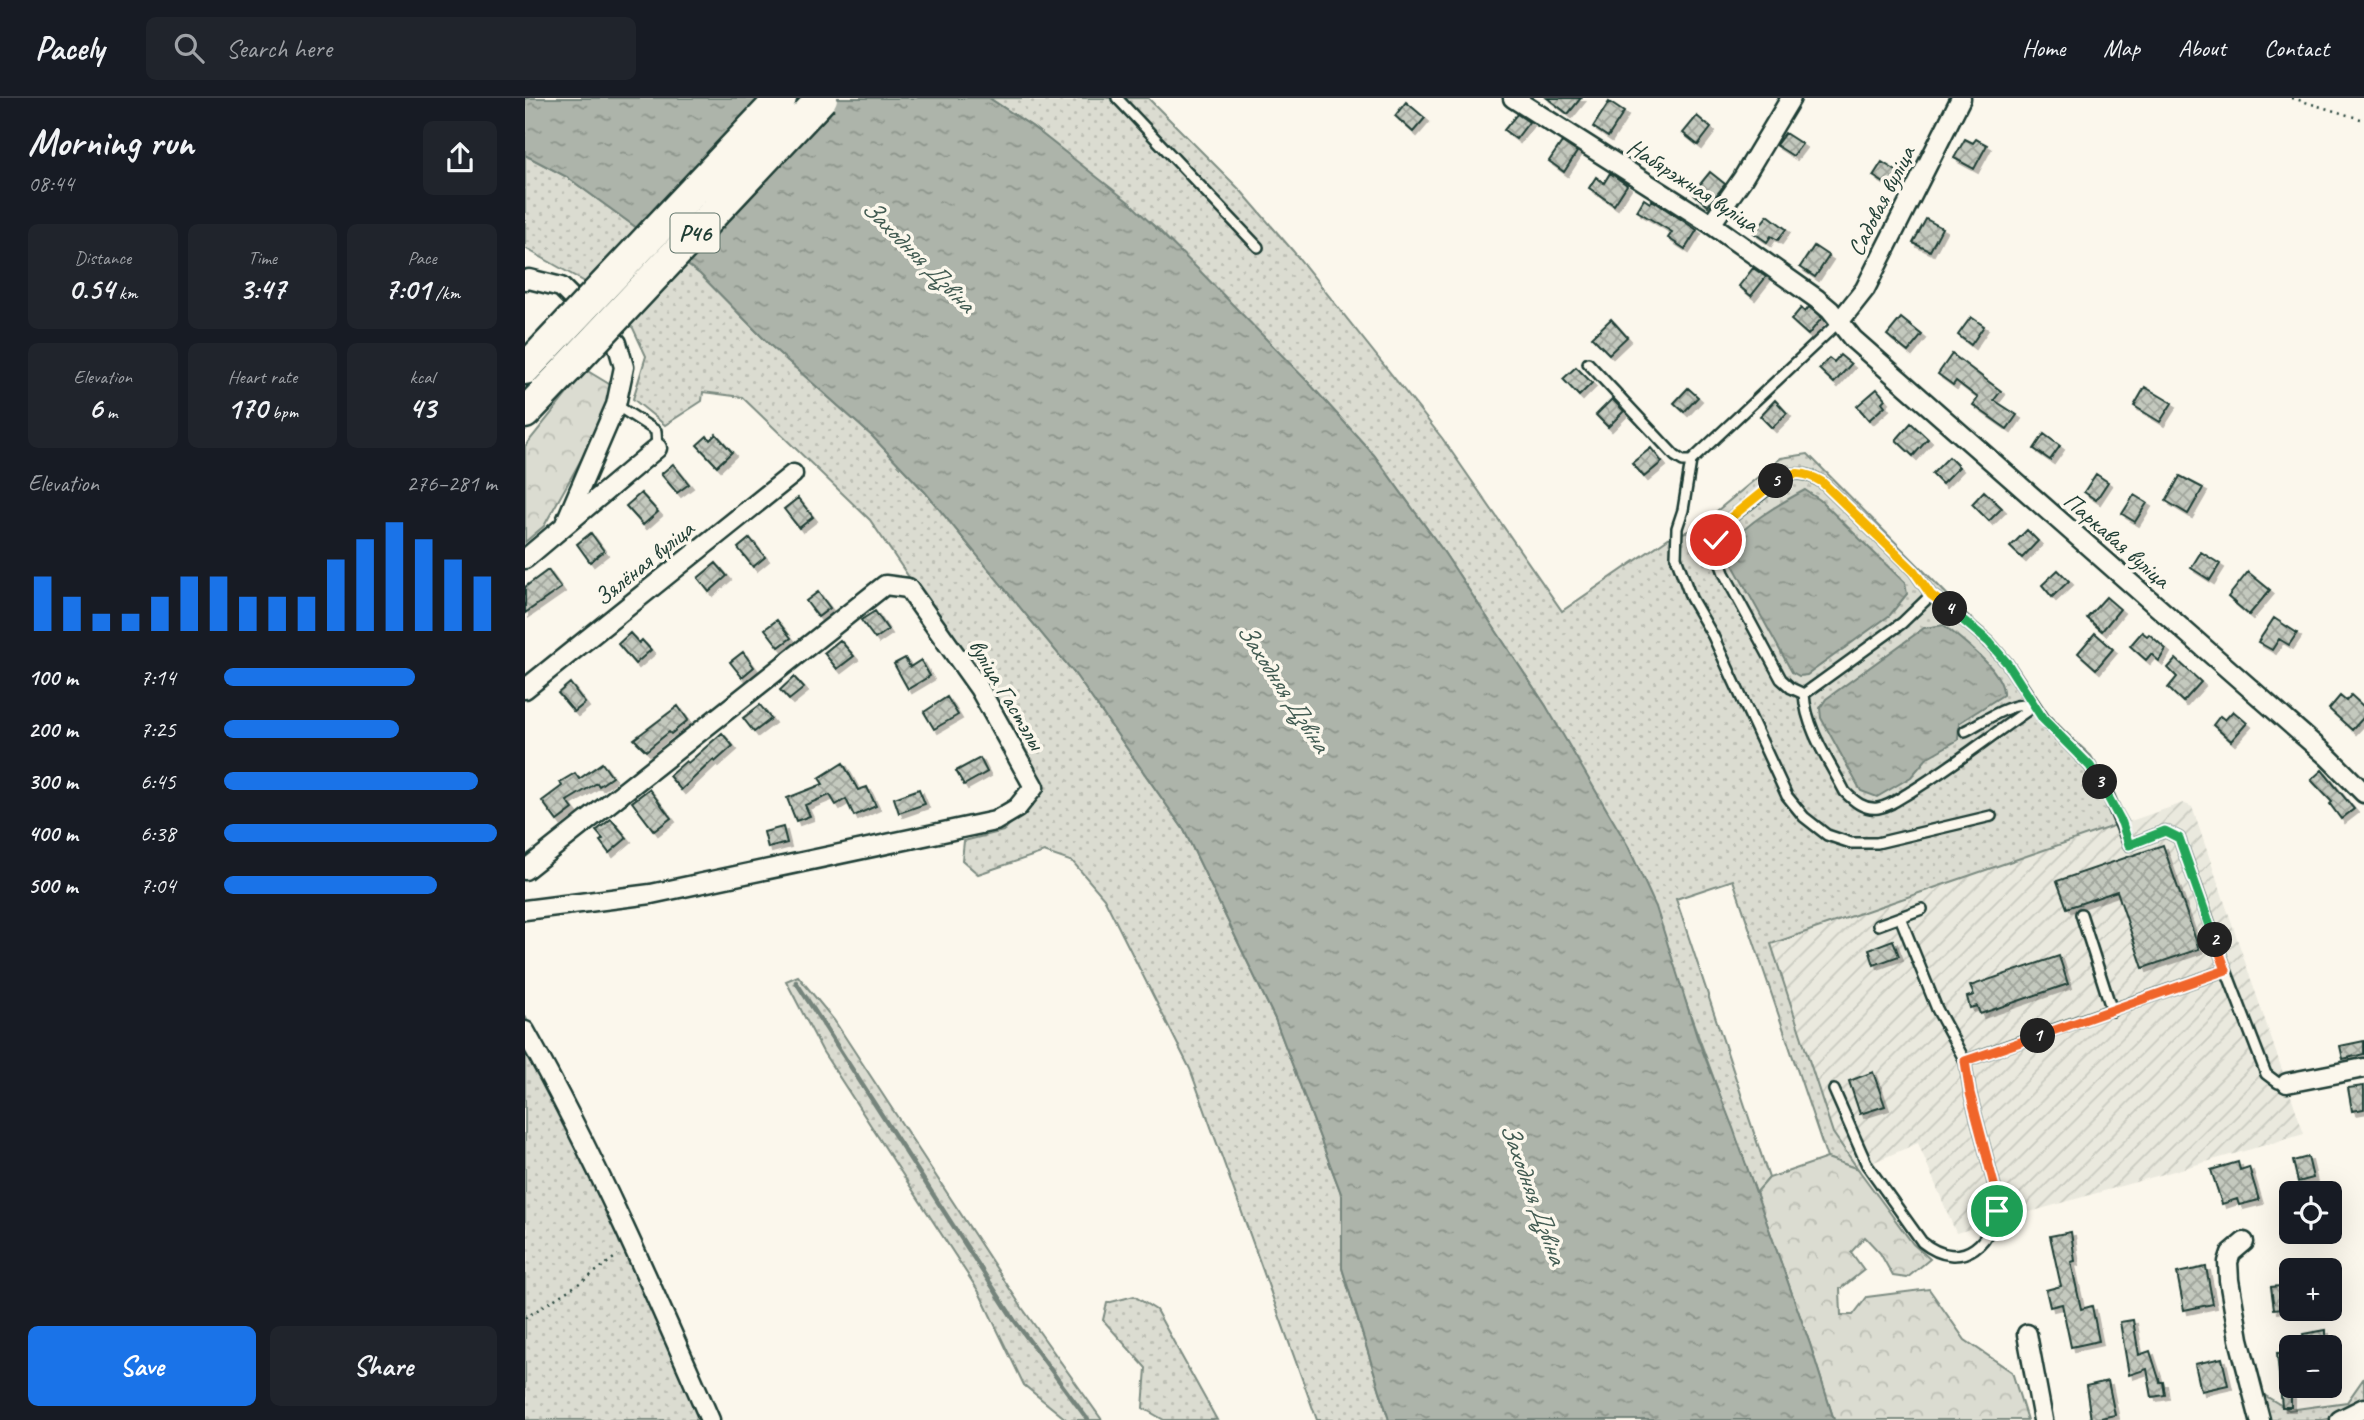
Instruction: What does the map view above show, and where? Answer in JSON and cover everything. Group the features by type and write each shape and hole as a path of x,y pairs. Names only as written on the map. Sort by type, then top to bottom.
{"main road":[{"name":"Р46","path":"525,369 781,98"},
{"name":"Р46","path":"525,413 822,98"}],"street":[{"name":"Набярэжная вуліца","path":"1513,98 1711,224 1817,299 1839,322"},
{"path":"1711,224 1743,178 1791,98"},
{"name":"Садовая вуліца","path":"1839,322 1865,289 1961,98"},
{"path":"525,280 561,287 617,343 624,367 616,405 564,526"},
{"name":"Паркавая вуліца","path":"1839,322 1863,348 2327,756 2364,793"},
{"path":"525,559 657,448"},
{"name":"Зялёная вуліца","path":"525,689 793,474"},
{"name":"вуліца Гастэлы","path":"525,870 885,585 908,588 979,688 1034,787 1017,808 995,821 651,894 525,910"},
{"path":"525,1031 631,1244 710,1420"},
{"path":"2287,1083 2364,1068"},
{"path":"2244,1242 2231,1253 2228,1262 2229,1280 2239,1339 2260,1420"},
{"path":"2027,1334 2043,1420"},
{"path":"2340,1420 2364,1408"}],"lane":[{"path":"1117,98 1258,247"},
{"path":"1839,322 1691,461 1683,510 1677,528 1676,556 1691,598 1713,636 1787,796 1804,817 1827,835 1851,844 1877,843 1991,816"},
{"path":"1588,363 1675,456 1683,461 1691,461"},
{"path":"616,405 656,431 657,448"},
{"path":"1804,694 1781,679 1724,573 1716,551 1716,540 1724,523 1775,482 1786,475 1797,473 1811,475 1822,482 1914,571 1931,595 1989,642 2007,663 2043,719 2090,766 2109,797 2129,845 2165,831 2179,838 2266,1074 2277,1083 2287,1083"},
{"path":"1804,694 1902,622 1931,595"},
{"path":"1804,694 1811,728 1845,792 1864,807 1876,808 1888,805 1923,784 2034,706"},
{"path":"1965,731 2013,706 2024,703 2034,706"},
{"path":"1878,925 1923,909"},
{"path":"2081,914 2112,1011"},
{"path":"1834,1090 1867,1165 1921,1242 1933,1251 1947,1256 1961,1255 1977,1247 1987,1236 1997,1211 1997,1196 1970,1093 1965,1061 1937,1009 1900,917"},
{"path":"1965,1061 2226,970"}],"path":[{"path":"2292,98 2364,120"},
{"path":"525,1318 586,1279 631,1244"}],"shaded area":[{"path":"2183,803 2192,807 2304,1134 1956,1233 1918,1143 1858,1169 1833,1133 1771,944"}],"green space":[{"path":"989,98 1148,98 1242,192 1293,251 1442,438 1562,611 1670,537 1695,529 1781,458 1808,454 2011,659 2048,716 2091,756 2128,821 1771,944 1833,1133 1858,1169 1827,1158 1733,880 1676,899 1769,1178 1756,1193 1682,992 1546,706 1441,548 1374,455 1158,229 1033,127"},
{"path":"525,155 567,177 700,274 770,345 872,436 925,492 1075,674 1184,830 1275,1019 1342,1196 1342,1268 1389,1420 1317,1420 1190,1069 1104,898 1073,862 1044,852 978,874 962,860 964,841 1003,831 1040,795 1021,742 870,520 742,397 703,392 702,401 665,425 633,399 646,356 633,328 585,282 525,248"},
{"path":"586,370 614,387 610,408 544,526 525,542 525,446"},
{"path":"798,976 834,1020 1023,1309 1102,1420 1067,1420 1024,1385 979,1292 823,1052 786,981"},
{"path":"525,1016 643,1247 717,1420 525,1420"},
{"path":"1827,1158 1858,1169 1913,1244 1930,1259 1907,1278 1893,1276 1880,1253 1865,1237 1851,1252 1864,1270 1840,1289 1841,1315 1853,1315 1867,1297 1929,1289 1965,1340 2012,1372 2027,1420 1834,1420 1756,1193 1769,1178"},
{"path":"1134,1296 1156,1310 1217,1420 1164,1420 1143,1408 1146,1368 1103,1320 1107,1303"},
{"path":"2364,1378 2364,1404 2339,1417 2323,1420 2269,1420 2262,1414 2259,1392 2289,1410 2347,1402"}],"water":[{"name":"Заходняя Дзвіна","path":"525,98 989,98 1033,127 1130,203 1198,269 1309,383 1374,455 1441,548 1546,706 1628,846 1656,907 1697,1037 1733,1128 1810,1344 1834,1420 1389,1420 1342,1268 1342,1196 1275,1019 1184,830 1075,674 925,492 872,436 770,345 700,274 567,177 525,155"},
{"path":"1805,490 1820,500 1905,583 1907,594 1890,615 1807,675 1799,676 1792,672 1734,567 1730,551 1733,543 1750,525"},
{"path":"1944,625 1990,666 2002,686 2003,695 1959,723 1958,740 1928,757 1911,777 1877,797 1861,791 1821,718 1820,708 1826,699 1924,628"}],"building":[{"path":"1547,98 1581,98 1568,114"},
{"path":"1406,102 1425,118 1413,132 1395,116"},
{"path":"1609,102 1624,112 1608,137 1593,127"},
{"path":"1517,114 1529,122 1516,139 1504,130"},
{"path":"1697,116 1711,128 1698,145 1683,133"},
{"path":"1785,133 1802,144 1793,156 1776,145"},
{"path":"1965,139 1973,143 1976,139 1987,145 1974,169 1954,158"},
{"path":"1562,142 1577,152 1564,172 1549,161"},
{"path":"1882,162 1901,174 1892,188 1873,176"},
{"path":"1710,172 1725,184 1708,206 1693,193"},
{"path":"1610,173 1627,185 1614,205 1589,188 1596,177 1604,183"},
{"path":"1644,199 1650,203 1652,200 1697,230 1685,249 1668,238 1672,232 1637,211"},
{"path":"1768,215 1786,229 1778,240 1771,236 1767,242 1754,233"},
{"path":"1926,219 1942,228 1930,251 1913,243"},
{"path":"1814,246 1829,256 1815,277 1800,267"},
{"path":"1753,268 1766,277 1751,296 1739,286"},
{"path":"1809,307 1822,318 1808,335 1791,320 1801,308 1805,312"},
{"path":"1971,317 1984,326 1971,345 1958,335"},
{"path":"1901,318 1922,335 1908,352 1887,335"},
{"path":"1611,319 1627,337 1609,354 1592,337"},
{"path":"1952,354 2001,391 1994,400 2017,415 2007,429 1973,405 1978,398 1956,381 1953,385 1938,374"},
{"path":"1840,355 1851,364 1834,383 1819,369 1829,358 1834,362"},
{"path":"1576,367 1592,383 1579,396 1563,379"},
{"path":"2145,387 2172,403 2160,422 2134,406"},
{"path":"1688,388 1698,397 1684,412 1674,403"},
{"path":"1877,389 1885,399 1882,402 1885,406 1869,420 1857,406"},
{"path":"1612,399 1624,411 1608,427 1596,415"},
{"path":"1775,400 1787,413 1772,428 1760,416"},
{"path":"1911,423 1928,439 1913,456 1896,440"},
{"path":"716,434 732,452 717,466 697,445 707,436 710,440"},
{"path":"2044,434 2060,446 2050,460 2034,449"},
{"path":"1651,448 1662,462 1644,477 1632,463"},
{"path":"1949,457 1959,467 1942,484 1932,474"},
{"path":"673,464 689,484 677,493 661,474"},
{"path":"2096,474 2108,482 2096,500 2084,492"},
{"path":"2180,476 2203,488 2188,514 2166,501"},
{"path":"1984,491 2002,508 1989,521 1972,504"},
{"path":"641,493 658,512 643,525 626,506"},
{"path":"2134,495 2147,503 2135,522 2122,514"},
{"path":"798,498 813,517 799,528 784,509"},
{"path":"2027,530 2038,541 2022,558 2010,547"},
{"path":"591,533 604,551 590,562 577,544"},
{"path":"750,538 765,557 753,567 738,548"},
{"path":"2201,552 2220,564 2210,580 2191,568"},
{"path":"716,563 727,576 709,592 698,578"},
{"path":"548,570 561,588 525,613 525,587"},
{"path":"2058,570 2069,581 2052,597 2042,585"},
{"path":"2248,572 2270,590 2249,615 2228,597"},
{"path":"818,592 830,608 818,617 806,601"},
{"path":"2106,597 2120,609 2102,631 2087,618"},
{"path":"875,611 888,630 875,639 861,620"},
{"path":"2274,618 2297,633 2289,645 2279,639 2272,650 2258,642"},
{"path":"777,620 791,638 779,647 765,629"},
{"path":"2142,632 2147,636 2149,634 2166,649 2159,661 2151,654 2146,660 2130,646"},
{"path":"630,633 639,643 642,640 651,650 635,664 618,644"},
{"path":"2095,633 2113,649 2096,669 2078,653"},
{"path":"840,640 854,656 837,669 824,653"},
{"path":"743,652 754,667 742,677 730,662"},
{"path":"905,658 910,667 921,660 930,676 908,689 894,664"},
{"path":"2176,659 2201,682 2183,702 2168,688 2177,677 2168,668"},
{"path":"794,677 804,688 789,700 780,690"},
{"path":"570,683 585,703 574,712 558,693"},
{"path":"2351,695 2364,707 2364,717 2352,730 2329,709 2340,696 2346,701"},
{"path":"947,697 958,715 934,729 924,712"},
{"path":"760,705 771,719 754,732 743,718"},
{"path":"678,706 688,720 646,751 634,739"},
{"path":"2233,711 2247,723 2231,741 2213,725 2220,716 2225,720"},
{"path":"722,733 733,746 715,762 713,760 681,790 669,776"},
{"path":"980,758 987,772 964,785 956,771"},
{"path":"602,763 612,777 567,801 573,809 557,821 542,801 562,786 560,782 575,773 579,779"},
{"path":"843,763 858,790 867,787 876,806 854,816 846,799 836,805 830,795 805,805 810,816 796,821 787,798 823,784 819,778"},
{"path":"2322,770 2354,809 2341,819 2330,804 2332,802 2311,780"},
{"path":"649,789 671,818 654,831 632,802"},
{"path":"919,789 925,804 899,813 894,798"},
{"path":"611,819 627,838 609,853 596,831"},
{"path":"783,827 787,843 768,848 764,832"},
{"path":"2163,845 2199,949 2143,968 2117,891 2067,908 2057,881"},
{"path":"1893,940 1899,956 1874,965 1869,949"},
{"path":"2059,956 2068,984 1980,1014 1977,1006 1970,1008 1967,997 1974,995 1970,986"},
{"path":"2364,1041 2364,1054 2343,1059 2340,1046"},
{"path":"1873,1072 1885,1106 1860,1114 1849,1081"},
{"path":"2364,1086 2364,1109 2352,1111 2348,1088"},
{"path":"2308,1157 2313,1178 2298,1181 2293,1161"},
{"path":"2238,1162 2240,1170 2249,1167 2259,1200 2239,1205 2237,1199 2222,1204 2211,1170"},
{"path":"2071,1232 2075,1261 2071,1262 2081,1309 2092,1306 2099,1341 2071,1347 2062,1304 2050,1307 2046,1290 2061,1286 2050,1236"},
{"path":"2206,1267 2213,1304 2184,1310 2177,1273"},
{"path":"2279,1286 2279,1308 2274,1309 2271,1287"},
{"path":"2133,1320 2139,1355 2150,1351 2160,1382 2163,1382 2165,1395 2152,1397 2147,1369 2129,1375 2120,1322"},
{"path":"2325,1330 2326,1335 2303,1335"},
{"path":"2222,1358 2228,1385 2201,1391 2195,1364"},
{"path":"2108,1381 2115,1415 2091,1420 2086,1386"},
{"path":"2281,1398 2291,1398 2291,1407 2282,1407"}],"waterway":[{"path":"796,982 1014,1320 1088,1420"}],"route":[{"path":"1716,540 1724,523 1786,475 1811,475 1822,482 1914,571 1931,595 1989,642 2007,663 2043,719 2069,742 2090,766 2122,823 2129,845 2165,831 2179,838 2226,970 1965,1061 1970,1093 1997,1196 1997,1211"}]}
